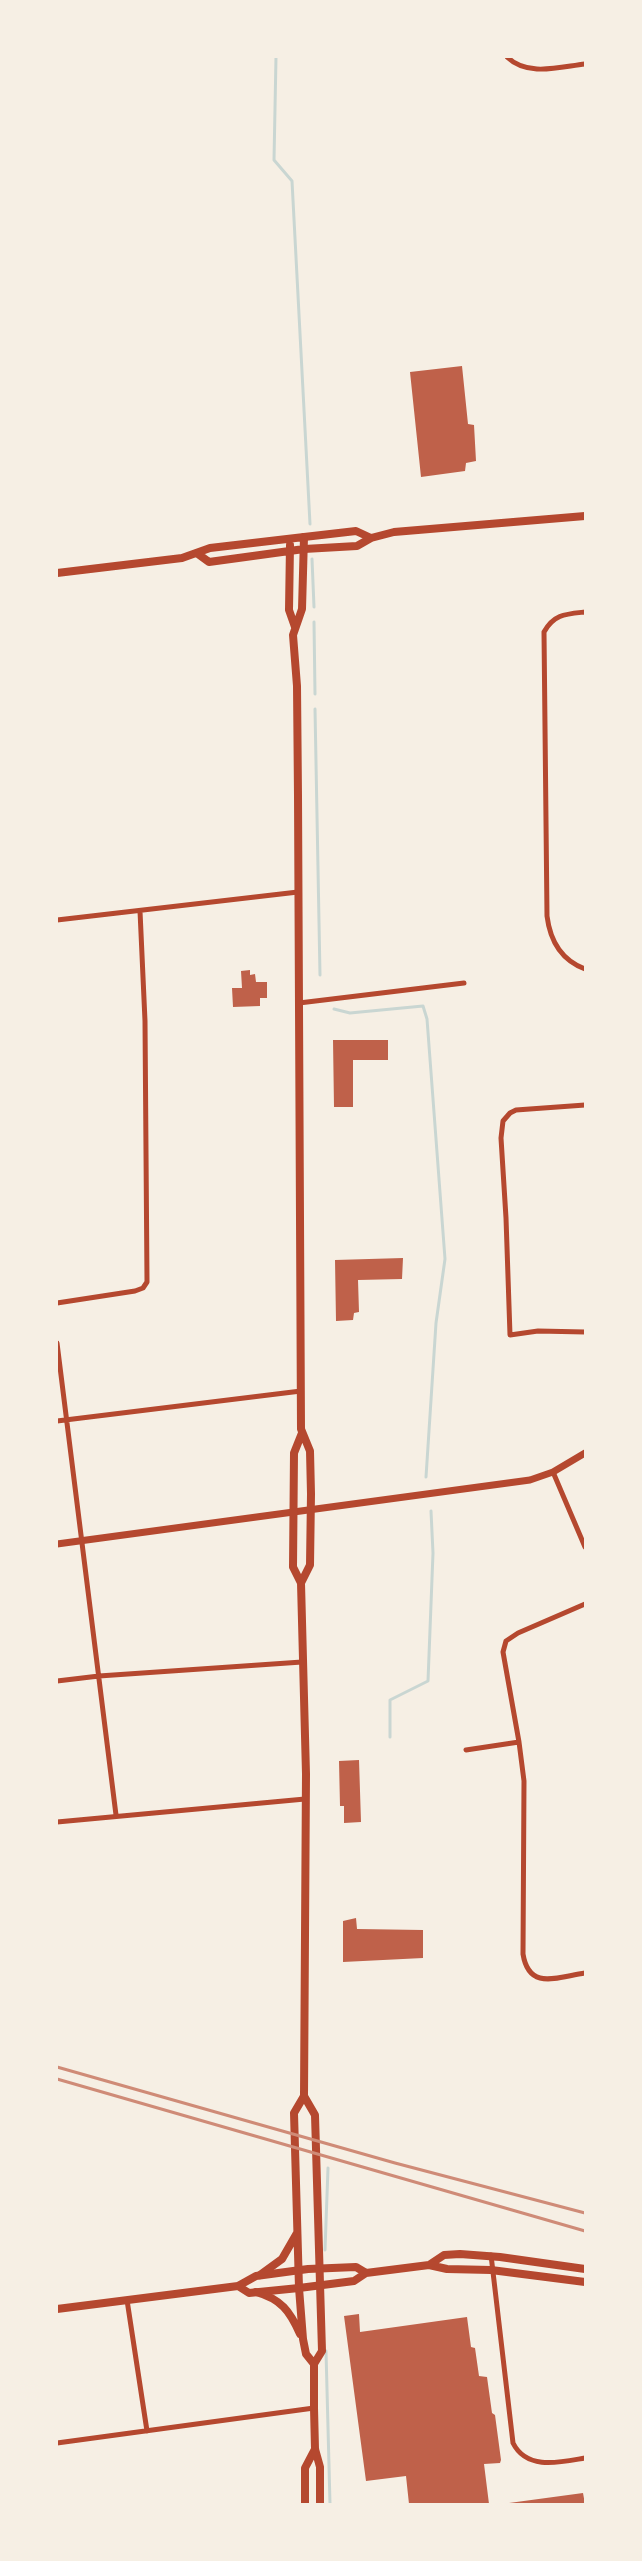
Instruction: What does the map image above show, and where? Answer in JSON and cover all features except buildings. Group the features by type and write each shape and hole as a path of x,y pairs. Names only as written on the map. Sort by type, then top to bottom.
{"main road":[{"path":"198,554 209,562 290,550 357,546 371,538 394,532 585,516"},
{"path":"57,573 182,558 210,548 290,538 356,531 371,538"},
{"path":"301,1583 293,1568 294,1453 302,1433 297,694 293,636 302,609 304,537"},
{"path":"290,538 289,610 295,628"},
{"path":"302,1433 310,1450 311,1510 310,1565 301,1583 305,1799 304,2096 315,2115 322,2351 314,2364 314,2408 315,2449 320,2467 320,2504"},
{"path":"304,2096 294,2113 299,2288 303,2340 306,2354 314,2364"},
{"path":"57,2309 238,2286 261,2275 282,2259 297,2233"},
{"path":"429,2265 444,2255 491,2256 585,2269"},
{"path":"238,2286 249,2292 299,2288 354,2281 366,2272 429,2265 447,2269 491,2270 585,2282"},
{"path":"261,2275 356,2267 366,2272"},
{"path":"256,2292 270,2296 283,2304 292,2315 303,2340"},
{"path":"305,2504 305,2468 315,2449"}],"street":[{"path":"507,57 522,68 541,69 585,64"},
{"path":"585,612 559,615 549,622 544,632 547,916 549,929 559,950 574,964 585,969"},
{"path":"57,920 298,892"},
{"path":"57,1303 135,1291 143,1288 147,1282 145,1032 140,911"},
{"path":"299,1003 464,983"},
{"path":"585,1105 516,1110 510,1113 503,1122 501,1138 510,1335 538,1331 585,1332"},
{"path":"57,1343 116,1815"},
{"path":"57,1421 301,1391"},
{"path":"57,1545 530,1480 553,1472 585,1453"},
{"path":"553,1472 585,1547"},
{"path":"585,1604 518,1633 506,1641 502,1652 524,1781 523,1954 525,1967 530,1975 542,1980 585,1973"},
{"path":"57,1682 99,1676 302,1662"},
{"path":"466,1750 519,1742"},
{"path":"57,1822 305,1799"},
{"path":"491,2256 513,2443 519,2453 540,2462 585,2458"},
{"path":"127,2300 147,2432"},
{"path":"57,2443 314,2408"}],"waterway":[{"path":"276,57 274,160 292,181 310,524"},
{"path":"312,559 314,607"},
{"path":"314,622 315,694"},
{"path":"315,709 320,975"},
{"path":"334,1009 350,1013 423,1006 427,1019 445,1259 436,1323 426,1477"},
{"path":"390,1737 390,1700 428,1681 433,1553 431,1511"},
{"path":"325,2250 328,2168"},
{"path":"326,2351 330,2504"}],"railway":[{"path":"57,2067 395,2163 585,2213"},
{"path":"57,2079 585,2231"}]}
